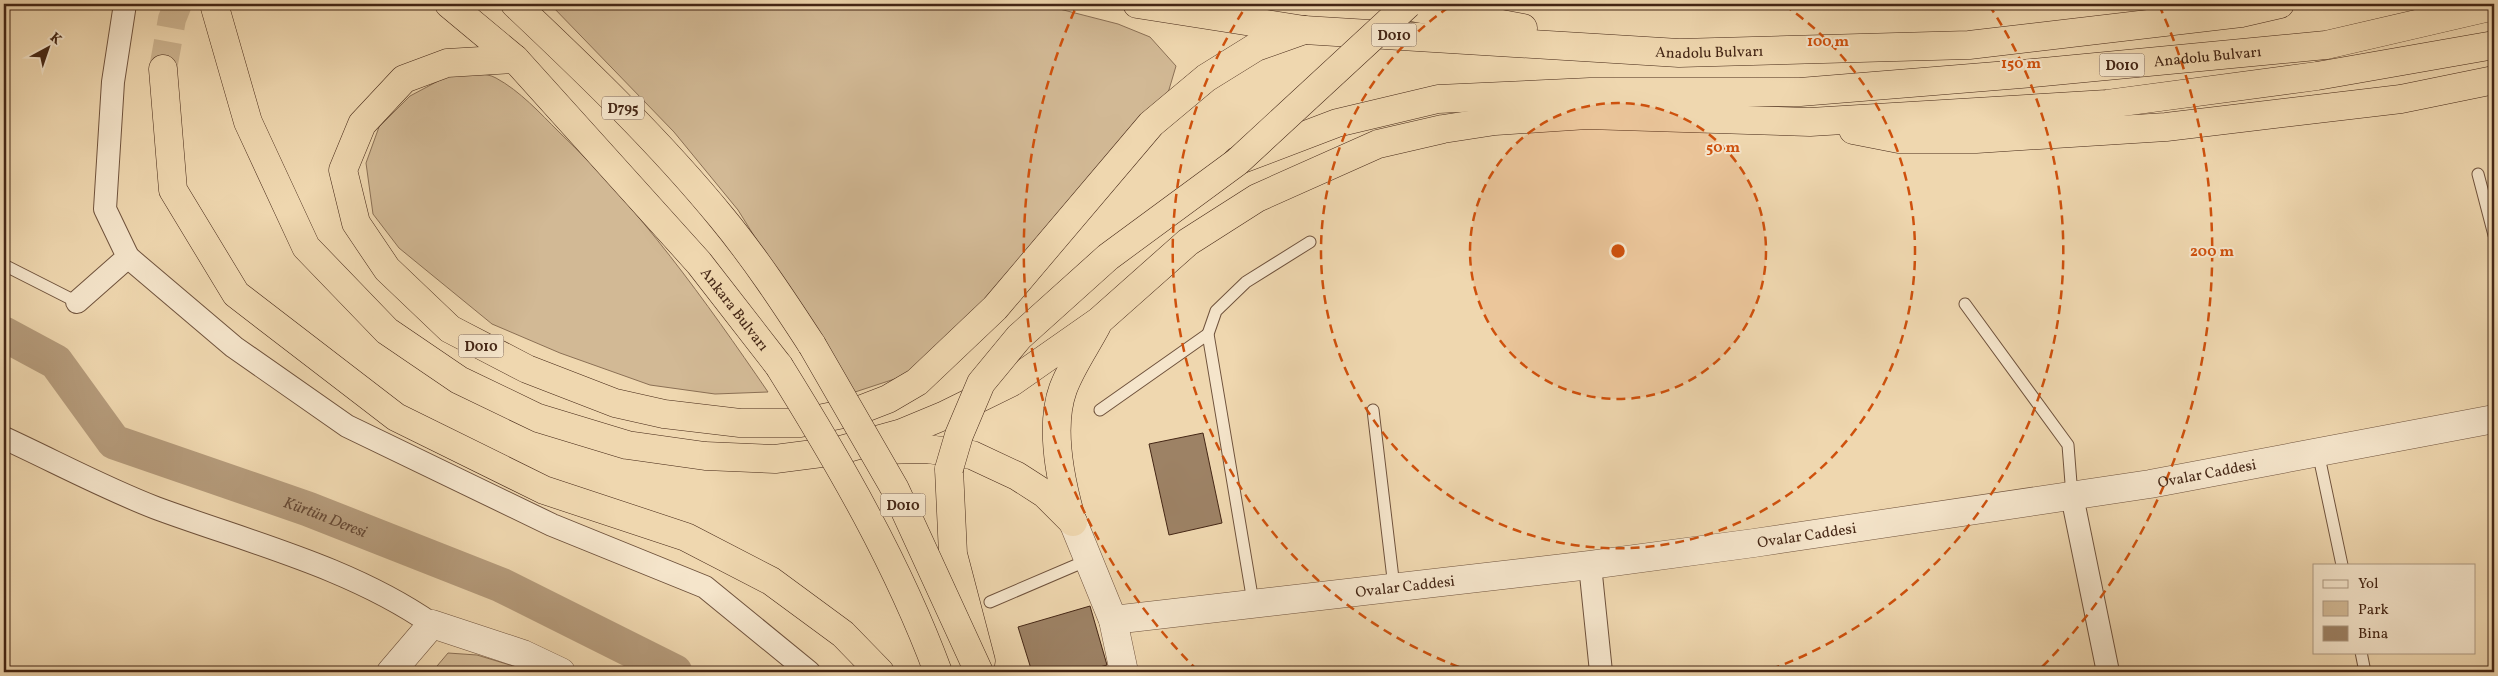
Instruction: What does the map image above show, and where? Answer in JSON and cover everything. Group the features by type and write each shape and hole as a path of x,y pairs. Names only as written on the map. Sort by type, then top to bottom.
{"highway":[{"path":"214,4 248,122 306,246 387,331 459,380 538,418 627,445 706,456 775,459 837,450 902,433 943,416 1012,382 1099,322 1195,237 1257,198 1378,144 1443,129 1495,121 1587,115 1810,122 2107,104 2317,76 2494,45"},
{"name":"Ankara Bulvarı","path":"449,4 515,59 699,263 780,366 874,528 926,638 938,672"},
{"name":"D795","path":"515,4 615,99 723,219"},
{"name":"Anadolu Bulvarı","path":"1137,4 1304,30 1678,53 1969,45 2241,13 2280,4"},
{"path":"1395,4 1652,52"},
{"path":"984,672 953,554 949,469 959,435 981,382 1019,337 1108,257 1237,162 1408,4"},
{"name":"Anadolu Bulvarı","path":"1237,162 1337,123 1438,99 1590,92 1800,92 2014,75 2326,44 2494,6"},
{"name":"D010","path":"515,59 447,63 404,79 362,124 343,170 356,223 387,269 450,329 527,369 615,403 664,414 740,423 800,423 857,411 888,399 917,382 995,308 1151,124 1206,78 1256,47 1304,30"},
{"path":"163,69 173,190 236,294 396,417 544,490 686,537 771,581 843,634 880,672"},
{"path":"1810,122 1899,139 1986,139 2166,128 2401,99 2494,80"},
{"name":"D010","path":"723,219 812,345 895,489 979,672"},
{"path":"1073,522 1067,502 1055,430 1063,390 1099,322"},
{"path":"837,450 927,449 972,455 1017,476 1045,494 1073,522"}],"street":[{"path":"124,4 113,82 105,209 128,257 234,347 346,426 552,525 705,587 809,672"},
{"path":"77,302 128,257"},
{"name":"Ovalar Caddesi","path":"1113,620 1253,602 1590,565 2072,496 2150,484 2494,419"},
{"path":"4,438 154,507 355,581 402,603 432,624 523,654 561,672"},
{"path":"2072,496 2108,672"},
{"path":"1073,522 1113,620 1124,672"},
{"path":"1590,565 1601,672"},
{"path":"391,672 432,624"}],"lane":[{"path":"2478,174 2494,235"},
{"path":"1253,602 1208,334 1216,311 1246,282 1310,242"},
{"path":"4,265 77,302"},
{"path":"1965,304 2068,445 2072,496"},
{"path":"1100,410 1208,334"},
{"path":"1373,410 1394,587"},
{"path":"2318,452 2342,564"},
{"path":"990,602 1088,560"},
{"path":"2361,654 2365,672"}],"green space":[{"path":"550,4 1040,4 1118,24 1150,37 1176,66 1168,93 990,298 916,372 852,393 738,210 674,132"},
{"path":"455,72 492,76 505,83 529,103 589,162 617,192 670,256 768,392 715,394 650,385 560,353 492,324 399,248 373,214 366,163 379,127 410,96"},
{"path":"448,653 477,655 533,672 432,672"}],"building":[{"path":"1203,433 1222,523 1169,535 1149,444"},
{"path":"1090,606 1107,665 1081,672 1032,672 1018,627"}],"waterway":[{"name":"Kürtün Deresi","path":"4,334 56,362 114,442 308,509 501,585 675,672"}],"tunnel":[{"path":"163,69 172,19 178,4"}]}
